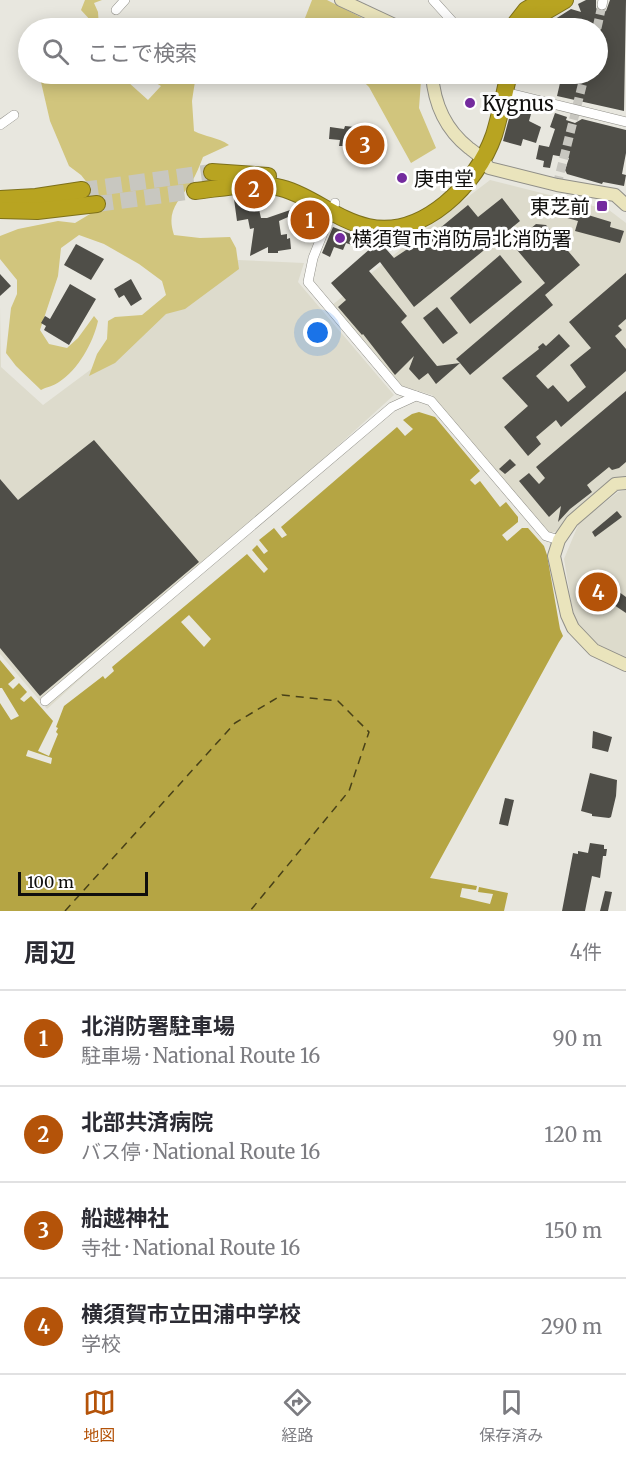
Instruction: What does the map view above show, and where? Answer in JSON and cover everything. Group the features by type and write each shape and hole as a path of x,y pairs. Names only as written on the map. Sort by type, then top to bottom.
{"highway":[{"path":"536,18 565,0"},
{"path":"521,18 534,3"},
{"path":"479,155 495,84"},
{"path":"212,172 285,178 295,182 353,224 388,229 415,223 433,213 468,180 479,155 493,136 506,84"},
{"path":"195,190 264,185 292,192 333,208"},
{"path":"0,210 47,202 82,190"},
{"path":"0,199 97,204"}],"street":[{"path":"116,10 125,0"},
{"path":"341,0 380,18"},
{"path":"433,0 449,18"},
{"path":"433,84 438,109 446,123 489,168 557,185 615,195 626,205"},
{"path":"504,92 626,122"},
{"path":"0,125 14,115"},
{"path":"333,208 313,258 308,282 399,390 431,401 546,536 560,540"},
{"path":"45,701 392,407 416,396"},
{"path":"626,483 615,484 572,520 554,556 567,615 573,627 594,650 626,665"}],"shaded area":[{"path":"85,0 102,0 94,3 98,18 88,18 81,10"},
{"path":"312,0 327,0 362,18 305,18"},
{"path":"41,84 130,84 148,100 161,86 158,84 195,84 192,101 194,131 229,145 203,157 193,180 172,213 172,227 174,235 200,238 230,237 236,248 239,269 185,309 166,314 115,363 89,376 97,354 107,339 108,321 115,317 142,315 166,295 162,281 139,264 104,244 79,235 61,248 58,276 40,330 49,344 67,348 78,338 94,316 98,321 88,347 78,363 66,377 41,390 6,353 11,308 17,294 17,280 0,259 0,236 18,229 58,221 75,223 100,208 101,200 81,175 69,166 50,121"},
{"path":"366,84 421,84 419,108 436,148 411,163"},
{"path":"490,180 609,210 626,223 626,477 560,530 548,534 432,395 398,385 331,306"},
{"path":"238,260 304,263 298,282 394,395 47,709 0,654 0,307 1,367 43,405"},
{"path":"419,412 435,417 480,471 470,480 475,485 480,481 500,507 506,502 518,517 518,522 502,535 507,541 522,528 528,528 544,546 563,636 430,878 477,886 476,890 462,888 460,897 490,904 493,894 478,892 479,887 508,893 504,911 0,911 0,703 11,720 19,716 0,688 0,660 15,678 8,684 13,689 19,683 27,692 20,699 24,702 31,696 53,721 38,751 49,756 58,734 56,727 64,706 103,676 105,679 114,671 112,667 247,554 264,573 268,569 252,550 257,545 264,554 268,551 259,540 274,528 282,538 287,535 281,527 397,427 405,436 413,429 403,420","holes":["189,615 211,639 204,647 181,622","28,750 52,758 51,764 26,756"]},
{"path":"626,490 626,659 588,639 575,624 564,559 579,523 618,492"}],"building":[{"path":"586,0 596,0 596,8 601,12 606,11 610,0 626,0 624,111 557,96 560,84 608,84 608,18 557,18 571,9 581,12 578,4"},
{"path":"516,107 528,111 531,114 529,121 541,127 536,143 523,139 521,146 503,141 511,111 515,112"},
{"path":"555,113 575,123 582,119 626,130 626,153 622,174 626,175 624,186 603,182 602,184 567,174 565,170 569,158 553,155 550,168 543,167 544,161 536,159 539,145 549,147 555,129 550,127"},
{"path":"345,126 355,127 354,131 366,132 365,146 339,146 340,140 329,139 330,127 344,129"},
{"path":"252,197 253,202 257,201 261,218 293,209 295,214 279,221 281,235 287,234 287,239 290,238 291,249 268,253 268,247 250,256 254,228 250,229 248,219 237,221 234,199"},
{"path":"502,198 520,221 414,307 380,262 369,271 407,316 401,322 437,366 460,363 436,384 428,373 419,380 409,369 414,356 395,375 363,334 338,307 346,300 331,283 379,241 394,258 415,244 417,247 468,205 478,217"},
{"path":"562,207 611,222 610,227 624,231 620,243 575,231 578,221 560,216"},
{"path":"536,224 546,225 580,265 545,295 553,305 470,375 456,359 545,283 512,244"},
{"path":"333,227 356,236 352,245 346,243 343,250 334,247 330,257 322,253"},
{"path":"76,244 104,259 91,280 64,265"},
{"path":"500,255 522,282 470,324 450,298"},
{"path":"626,273 626,319 618,326 622,330 615,336 626,349 626,371 561,427 556,420 536,437 541,444 528,456 504,427 528,406 502,378 539,349 538,347 543,343 546,346 559,334 570,346 536,376 548,389 553,385 568,402 586,387 570,365 591,348 569,322"},
{"path":"0,274 11,286 0,296"},
{"path":"131,279 142,299 131,306 124,295 119,298 114,289"},
{"path":"70,284 96,299 69,345 44,330 46,326 41,323 45,316 50,319"},
{"path":"437,307 458,333 443,344 423,318"},
{"path":"626,391 626,462 619,468 612,470 609,467 587,485 592,492 570,509 558,522 561,506 549,517 519,481 529,473 539,484 545,478 536,467"},
{"path":"94,440 199,562 40,696 0,648 0,479 18,500"},
{"path":"510,459 516,465 505,474 499,469"},
{"path":"617,511 622,517 595,537 592,532"},
{"path":"612,587 626,597 626,613 605,599"},
{"path":"593,731 612,737 608,752 592,748"},
{"path":"590,773 617,780 616,796 609,818 592,816 592,814 581,811"},
{"path":"505,798 514,800 508,826 499,824"},
{"path":"590,843 604,845 604,849 607,849 606,856 603,856 600,878 592,876 585,911 562,911 573,853 578,854 578,851 588,853"},
{"path":"605,891 612,892 608,911 600,911"}],"ferry route":[{"path":"65,911 235,723 282,695 338,701 369,732 349,791 250,911"}],"tunnel":[{"path":"599,18 602,5"},
{"path":"557,185 582,84"},
{"path":"82,190 212,172"},
{"path":"97,204 195,191"}],"place":[{"name":"Kygnus","path":"470,103"},
{"name":"船越神社","path":"365,145"},
{"name":"庚申堂","path":"402,178"},
{"name":"北部共済病院","path":"254,189"},
{"name":"東芝前","path":"602,206"},
{"name":"北消防署駐車場","path":"310,220"},
{"name":"横須賀市消防局北消防署","path":"340,238"},
{"name":"横須賀市立田浦中学校","path":"598,592"}]}
